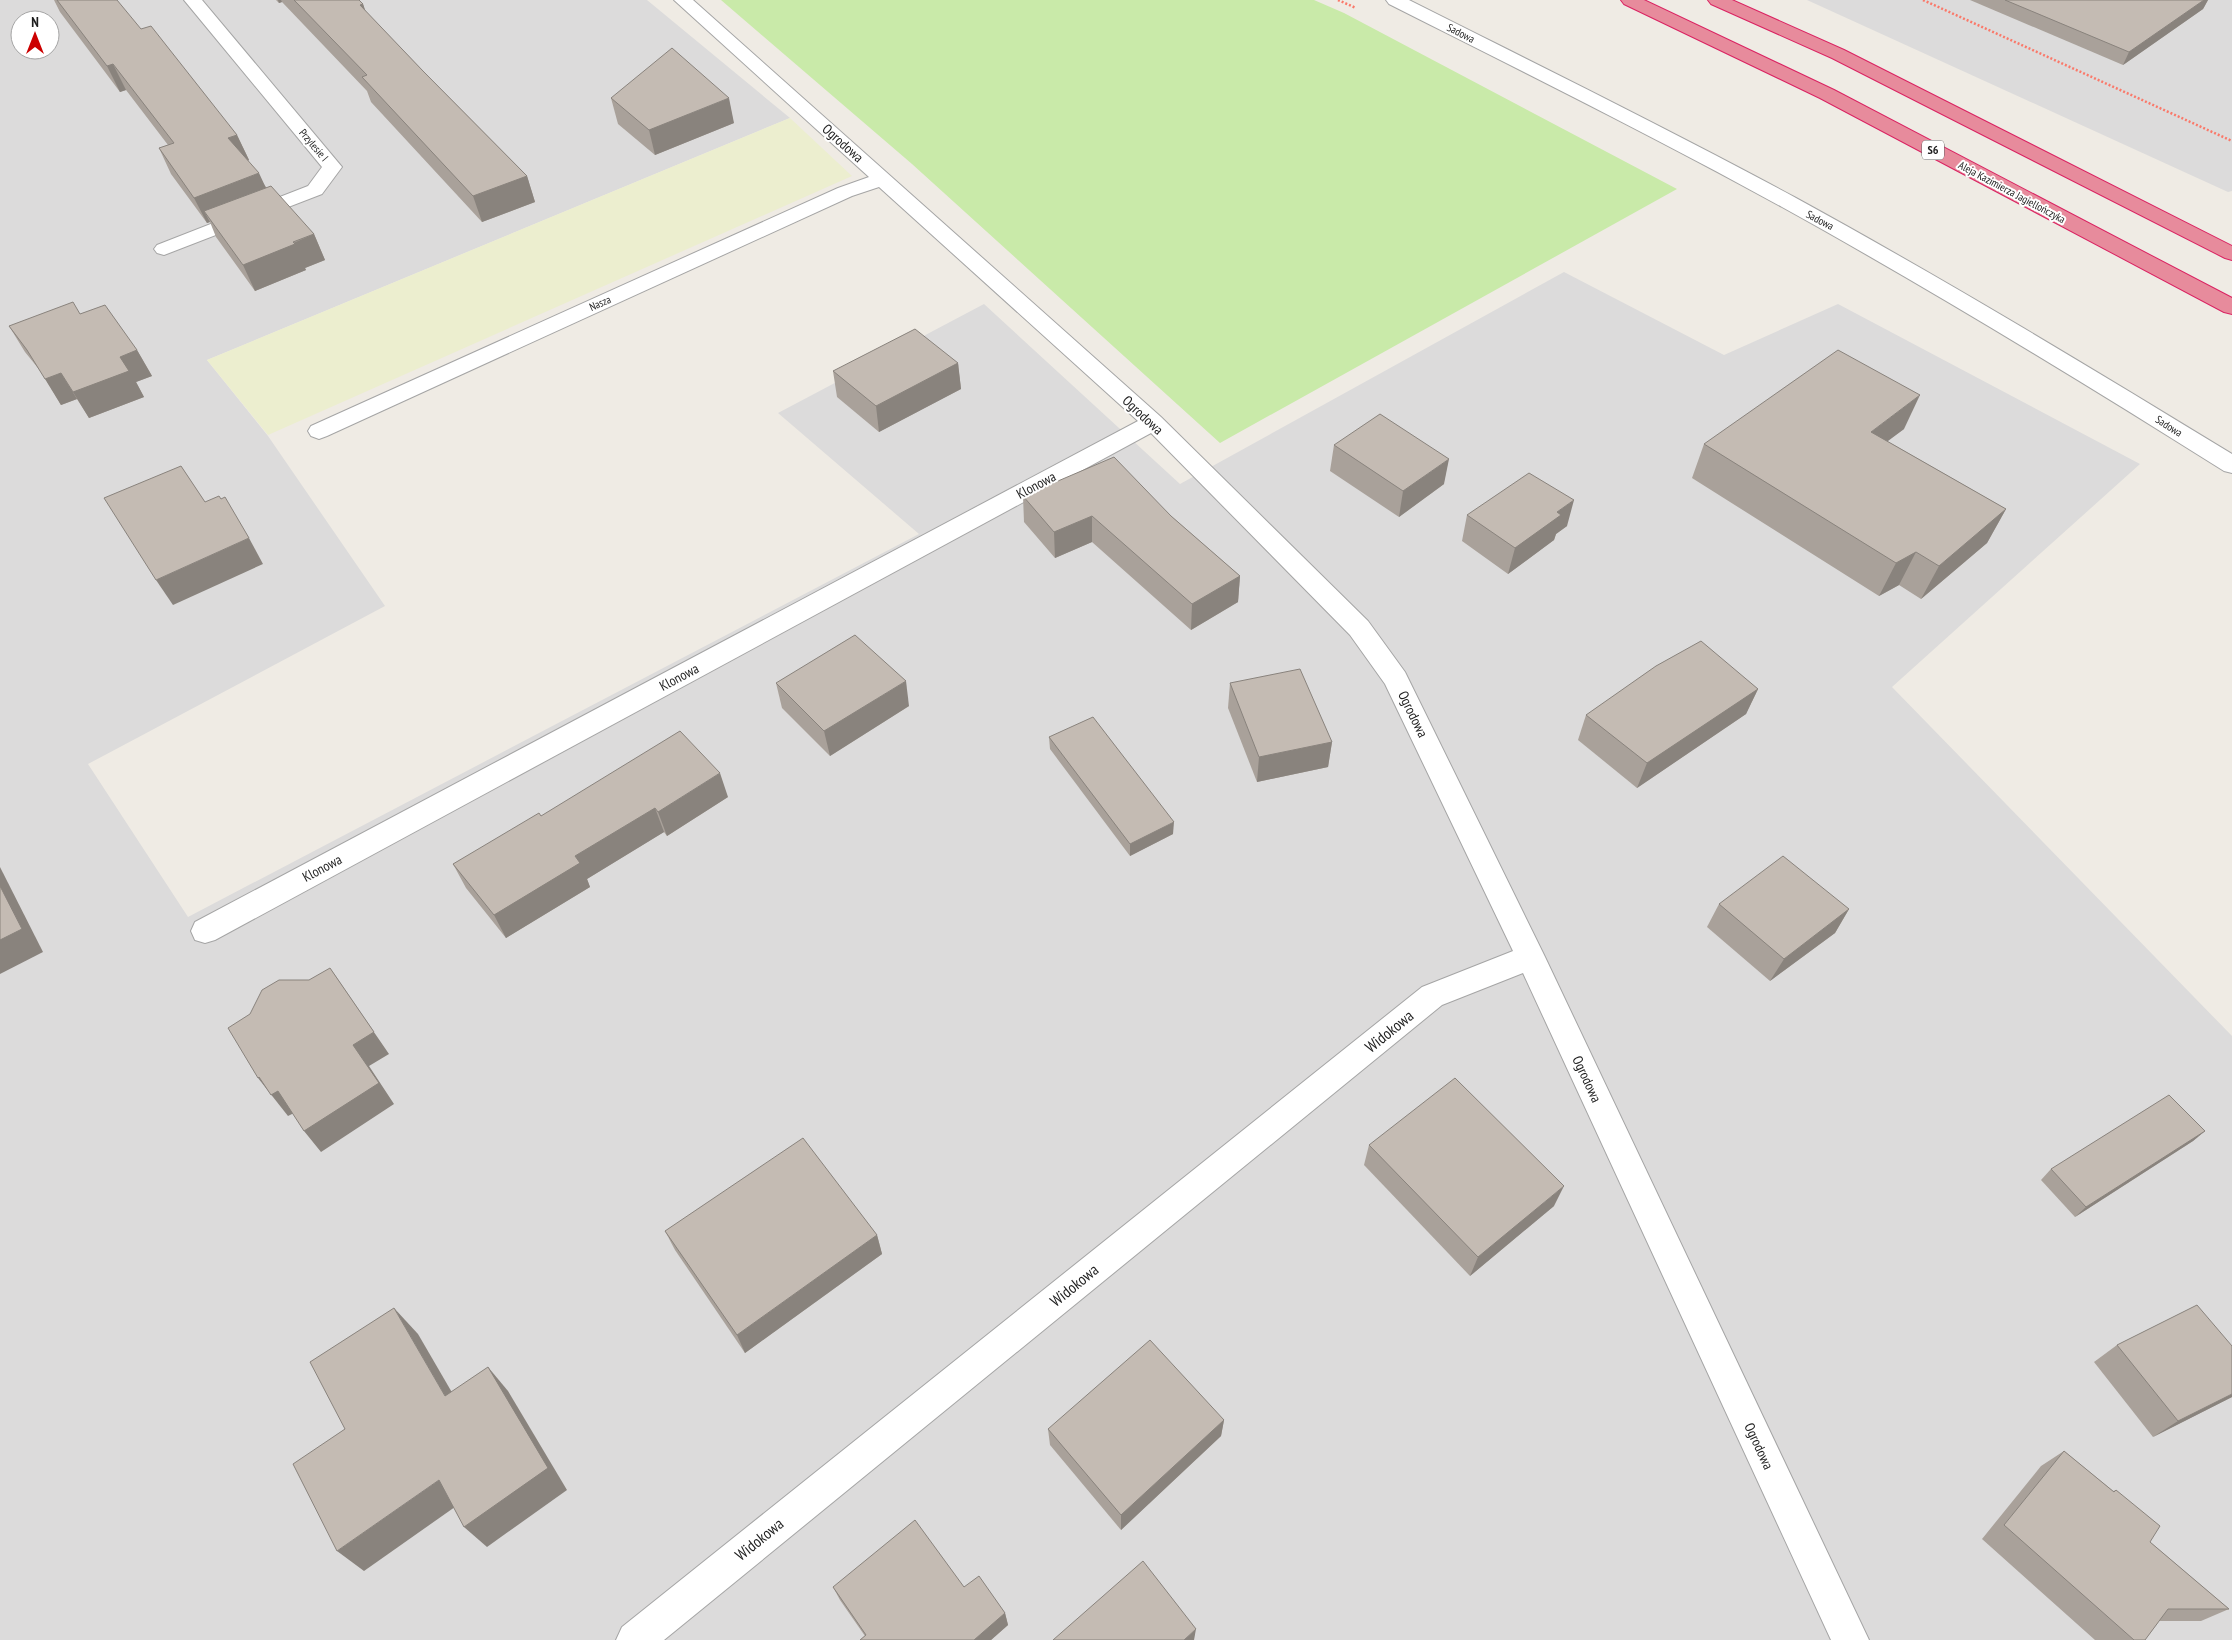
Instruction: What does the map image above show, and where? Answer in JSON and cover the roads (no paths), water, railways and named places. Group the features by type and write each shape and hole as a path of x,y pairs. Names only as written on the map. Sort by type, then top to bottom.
{"highway":[{"name":"Aleja Kazimierza Jagiellończyka","path":"1630,0 1827,94 2232,307"},
{"path":"1717,0 1838,54 2232,254"}],"street":[{"name":"Przylesie I","path":"164,249 315,190 332,167 193,0"},
{"name":"Ogrodowa","path":"683,0 1153,422 1359,628 1396,679 1530,957 1850,1640"},
{"name":"Sadowa","path":"1395,0 1611,109 1842,232 2120,396 2232,465"},
{"name":"Nasza","path":"319,431 845,192 883,179"},
{"name":"Klonowa","path":"205,931 1153,422"},
{"name":"Widokowa","path":"634,1640 1432,996 1530,957"}]}
